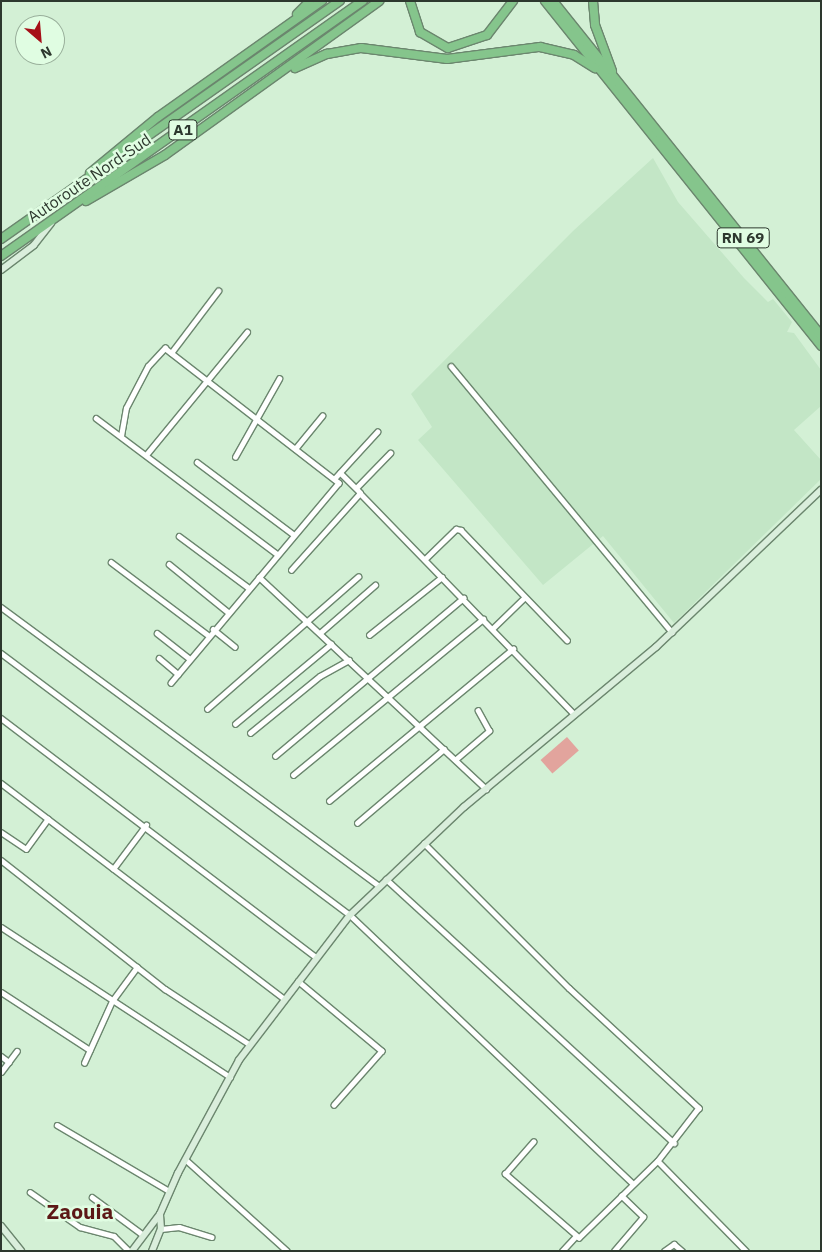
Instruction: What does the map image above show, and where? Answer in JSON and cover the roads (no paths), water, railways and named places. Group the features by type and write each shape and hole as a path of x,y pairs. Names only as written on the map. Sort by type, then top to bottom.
{"highway":[{"path":"268,39 310,1"},
{"path":"51,203 158,117 322,1"},
{"name":"Autoroute Nord-Sud","path":"1,238 340,1"},
{"name":"Autoroute Nord-Sud","path":"1,256 363,1"},
{"path":"56,217 165,155 379,1"},
{"path":"410,1 420,32 448,48 487,35 513,1"},
{"name":"RN 69","path":"545,1 610,76 821,336"},
{"name":"RN 69","path":"554,1 610,76 821,346"},
{"path":"593,1 595,25 610,76"},
{"path":"259,89 309,61 360,48 447,59 552,48 574,54 610,76"}],"street":[{"path":"1,270 34,245 56,217"},
{"path":"171,353 218,291"},
{"path":"146,455 247,332"},
{"path":"121,436 126,408 148,366 165,348 339,483"},
{"path":"451,366 672,632"},
{"path":"235,457 258,420 279,379"},
{"path":"295,449 322,416"},
{"path":"96,418 277,554"},
{"path":"334,479 377,432"},
{"path":"356,488 390,453"},
{"path":"197,462 293,534"},
{"path":"340,473 513,649 574,714"},
{"path":"171,683 212,629 260,577 293,534 344,478"},
{"path":"30,1192 80,1227 100,1229 131,1251 142,1234 160,1214 185,1159 249,1044 315,956 350,915 424,843 672,632 821,490"},
{"path":"291,570 360,493"},
{"path":"425,559 456,529 461,530 524,598 567,640"},
{"path":"178,536 249,588"},
{"path":"111,562 208,635"},
{"path":"169,564 228,612"},
{"path":"260,577 486,790"},
{"path":"207,709 358,577"},
{"path":"369,635 442,577"},
{"path":"320,633 375,585"},
{"path":"275,756 463,598"},
{"path":"492,628 524,598"},
{"path":"1,607 379,886"},
{"path":"293,775 483,619"},
{"path":"212,629 235,647"},
{"path":"157,633 190,659"},
{"path":"235,724 331,644"},
{"path":"328,801 513,649"},
{"path":"1,653 350,915 633,1184"},
{"path":"159,658 178,674"},
{"path":"250,733 320,676 349,660"},
{"path":"456,760 489,730 478,711"},
{"path":"1,718 146,825 315,956"},
{"path":"357,823 444,749"},
{"path":"1,783 283,998"},
{"path":"1,832 26,849 48,819"},
{"path":"113,870 146,825"},
{"path":"424,843 569,988 699,1108 674,1143 658,1161 582,1236 575,1237 562,1251"},
{"path":"1,860 136,967 249,1044"},
{"path":"386,879 674,1143"},
{"path":"1,926 112,1001 230,1077"},
{"path":"84,1063 112,1001 136,967"},
{"path":"297,980 382,1051 334,1106"},
{"path":"1,992 90,1050"},
{"path":"1,1072 17,1051"},
{"path":"1,1056 9,1062"},
{"path":"57,1124 169,1191"},
{"path":"533,1142 505,1174 575,1237"},
{"path":"185,1159 282,1249 287,1251"},
{"path":"658,1161 746,1251"},
{"path":"614,1251 643,1217 621,1196"},
{"path":"92,1197 142,1234"},
{"path":"152,1251 161,1229 160,1214"},
{"path":"1,1226 21,1251"},
{"path":"161,1229 179,1227 211,1237"},
{"path":"664,1251 674,1244 682,1251"}],"district":[{"name":"Zaouia","path":"80,1211"}]}
